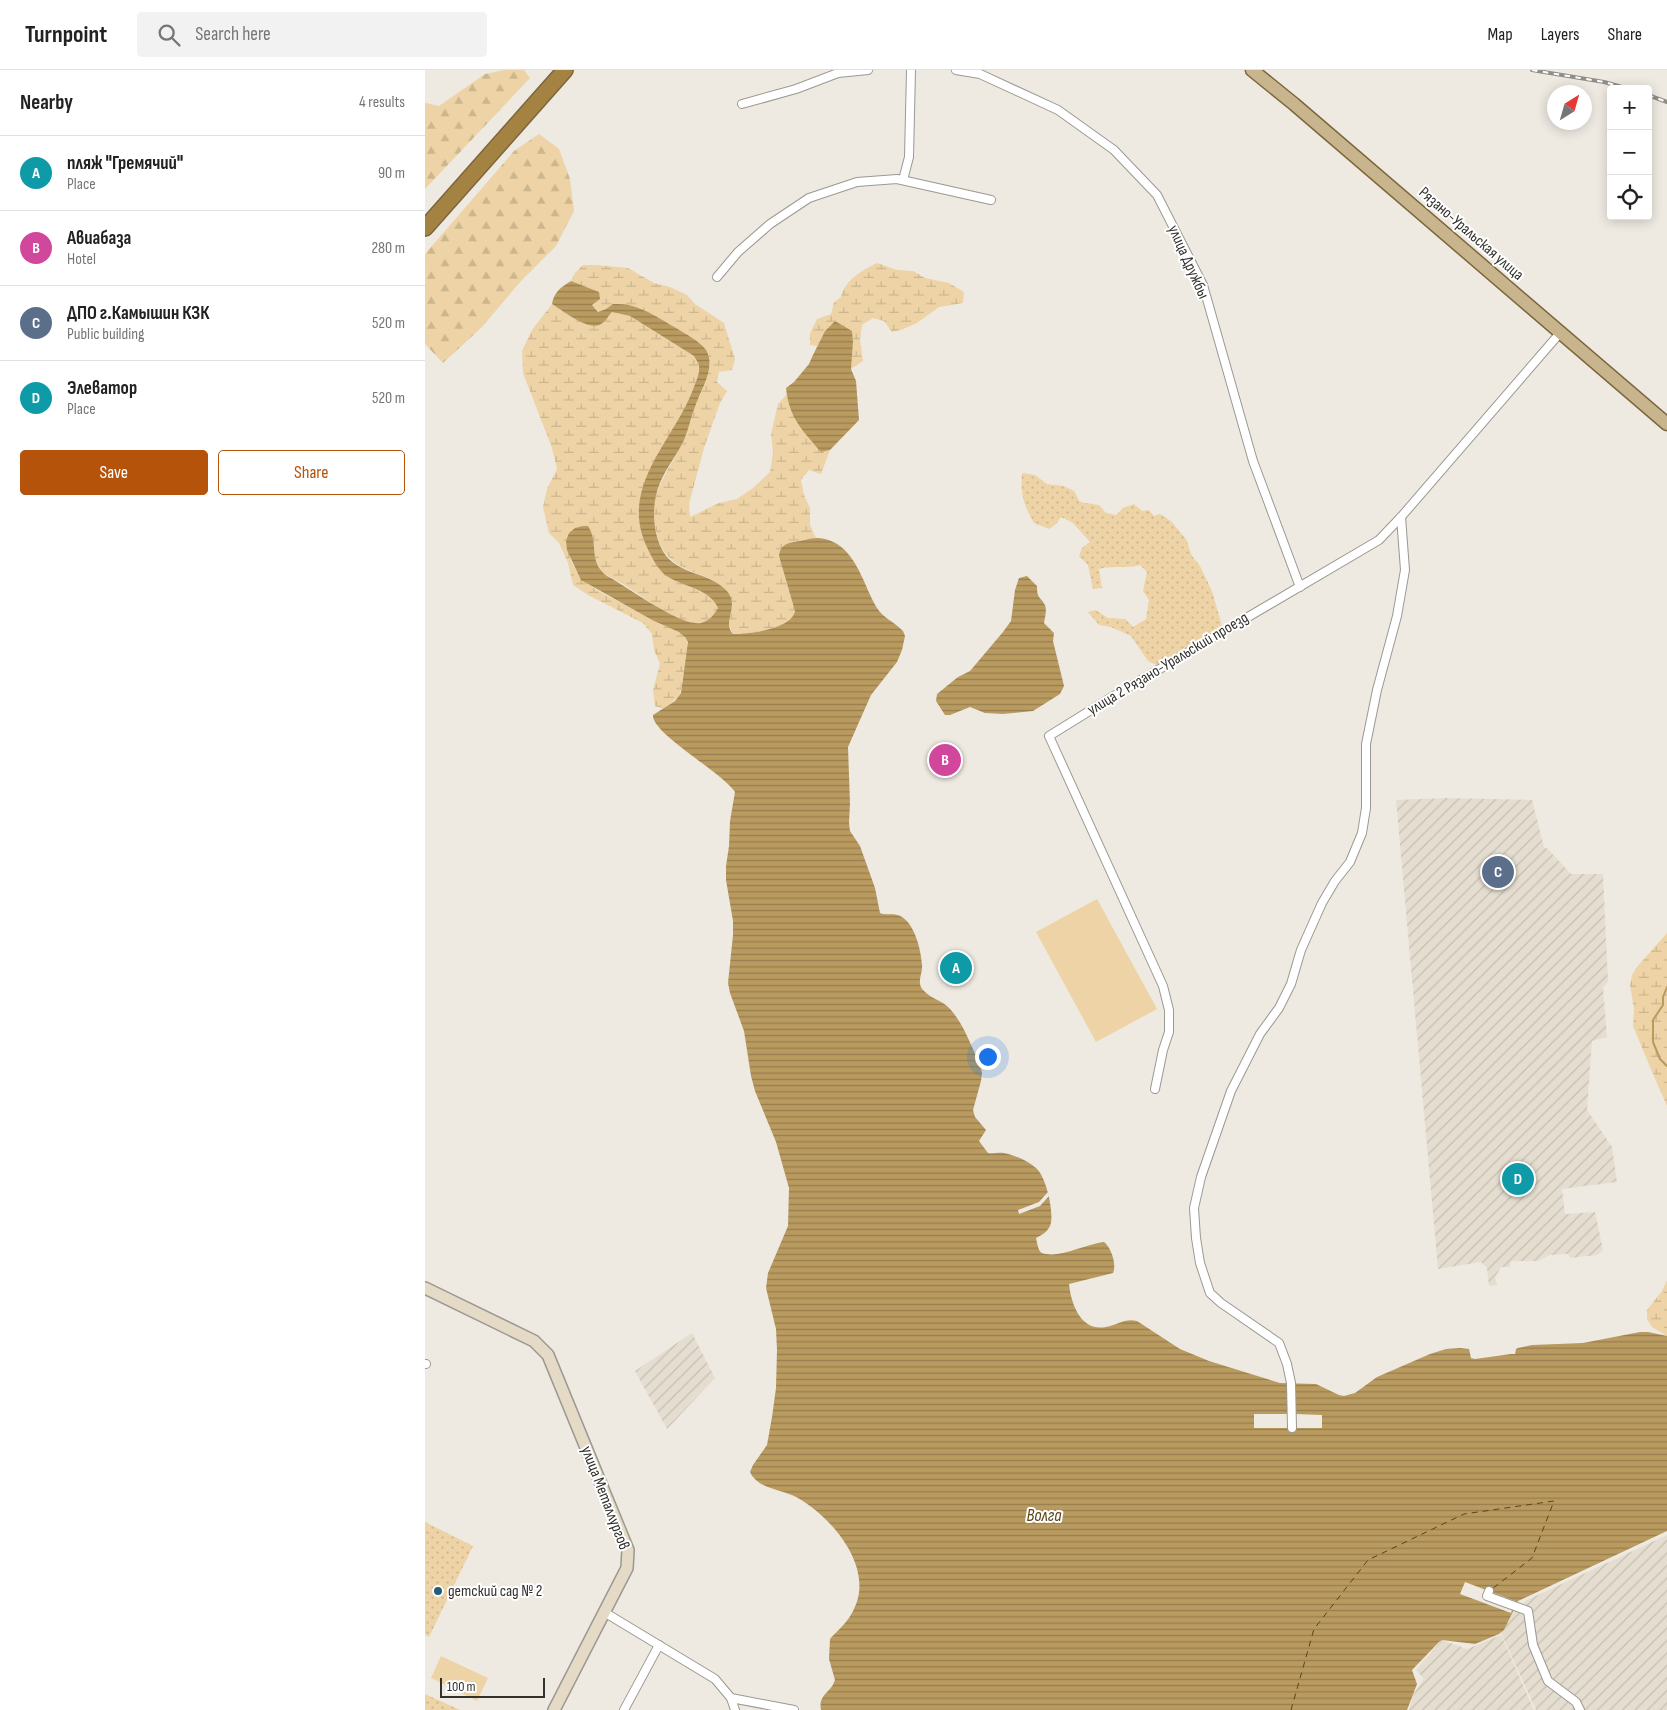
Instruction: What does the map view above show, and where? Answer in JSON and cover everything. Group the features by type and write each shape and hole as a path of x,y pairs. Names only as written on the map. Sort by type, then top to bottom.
{"highway":[{"path":"425,228 565,70"}],"main road":[{"name":"Рязано-Уральская улица","path":"1252,70 1667,424"}],"street":[{"path":"742,104 796,89 839,72 868,70"},
{"path":"903,180 909,157 911,70"},
{"name":"улица Дружбы","path":"956,70 980,74 1058,110 1114,150 1157,195 1203,285 1253,460 1300,587"},
{"path":"717,277 738,252 770,224 809,198 857,182 897,179 991,200"},
{"name":"улица 2 Рязано-Уральский проезд","path":"1155,1089 1169,1032 1169,1010 1163,986 1049,736 1379,540 1560,333"},
{"path":"1292,1428 1291,1383 1287,1364 1279,1343 1221,1303 1211,1293 1200,1263 1194,1208 1201,1177 1231,1091 1260,1034 1279,1008 1291,984 1301,950 1322,903 1335,881 1350,862 1363,833 1366,808 1366,744 1377,690 1397,616 1405,570 1401,517"},
{"name":"улица Металлургов","path":"425,1288 534,1341 548,1355 627,1550 627,1568 554,1710"},
{"path":"1489,1591 1487,1596 1528,1611 1533,1645 1548,1681 1576,1702 1580,1710"},
{"path":"604,1612 715,1679 731,1698 735,1710"},
{"path":"624,1710 659,1645"},
{"path":"731,1698 794,1710"}],"shaded area":[{"path":"1448,798 1532,800 1544,847 1571,874 1603,874 1608,982 1603,987 1607,1037 1592,1041 1587,1110 1612,1147 1617,1182 1562,1189 1565,1214 1595,1212 1603,1250 1597,1255 1570,1258 1568,1254 1550,1255 1538,1261 1511,1261 1510,1267 1501,1267 1495,1277 1497,1285 1489,1286 1487,1268 1481,1262 1438,1269 1396,800"},
{"path":"692,1333 715,1378 667,1429 635,1371"},
{"path":"1667,1535 1667,1710 1536,1710 1501,1633 1512,1613 1527,1600"},
{"path":"1501,1635 1534,1710 1409,1710 1412,1696 1424,1679 1416,1670 1442,1640 1467,1649"}],"green space":[{"path":"505,70 524,70 530,78 425,189 425,103 439,106 485,74"},
{"path":"539,134 559,149 570,179 574,211 556,246 521,281 482,327 443,363 425,344 425,254 514,151"},
{"path":"877,263 897,270 913,271 925,278 949,283 964,292 963,303 939,307 917,323 892,332 884,321 873,318 862,325 860,340 863,361 851,369 852,331 835,321 825,331 817,346 810,345 810,333 817,319 831,314 834,302 841,297 850,281"},
{"path":"583,265 628,268 654,283 670,287 687,295 695,304 724,323 735,359 732,370 719,372 717,382 727,391 720,403 704,448 689,504 690,517 719,503 737,499 753,488 770,472 773,452 771,434 778,404 787,394 789,403 821,452 830,450 821,474 809,470 801,480 804,495 810,508 810,525 816,538 788,543 779,556 795,611 791,619 784,624 763,631 734,634 729,624 732,601 725,589 712,580 681,566 665,553 662,548 654,520 656,496 660,484 686,435 694,408 706,381 710,364 613,304 606,310 599,312 592,305 599,292 571,281 575,273"},
{"path":"552,304 575,319 601,324 612,312 630,316 694,356 699,365 697,379 685,409 647,477 641,494 639,512 642,536 657,566 671,578 708,596 718,608 715,613 701,623 693,623 673,616 599,570 595,562 594,543 566,541 569,556 574,567 589,584 598,591 658,623 676,630 687,641 688,652 680,693 663,709 655,706 653,690 660,664 654,650 652,634 643,623 588,595 573,585 568,563 559,543 549,533 543,507 547,489 557,469 552,448 523,373 522,351 532,330"},
{"path":"1022,473 1035,475 1047,484 1064,486 1074,491 1080,502 1099,505 1106,513 1116,515 1123,508 1134,504 1142,511 1149,510 1154,516 1160,514 1171,521 1186,539 1192,556 1200,566 1212,591 1222,626 1156,665 1148,661 1131,636 1111,627 1099,625 1088,612 1096,610 1108,618 1125,619 1133,627 1146,619 1149,600 1143,591 1147,572 1140,565 1099,569 1102,588 1093,589 1088,565 1079,556 1082,548 1090,542 1073,523 1061,517 1049,529 1034,523 1023,499"},
{"path":"1097,899 1157,1009 1096,1042 1036,932"},
{"path":"1667,933 1667,1106 1633,1026 1634,1009 1630,985 1632,975 1637,967"},
{"path":"1667,1280 1667,1336 1652,1327 1647,1319 1647,1310 1662,1291"},
{"name":"детский сад № 2","path":"425,1522 473,1546 429,1637 425,1635"},
{"path":"441,1656 488,1678 477,1701 431,1678"},
{"path":"425,1694 460,1710 425,1710"}],"water":[{"name":"Волга","path":"571,281 599,292 600,299 592,305 598,312 613,304 638,308 688,335 706,350 709,357 707,377 694,408 684,440 660,483 655,500 654,518 660,545 670,560 718,584 730,595 732,607 729,624 733,634 769,629 786,622 792,617 795,611 779,556 782,547 788,543 812,538 830,541 840,546 849,554 856,564 877,608 903,631 905,636 897,662 871,695 848,747 850,831 860,846 875,888 880,913 902,917 914,932 919,945 921,959 921,987 926,993 945,1004 956,1016 980,1064 981,1081 973,1110 975,1117 986,1130 979,1141 988,1153 1008,1154 1029,1163 1040,1172 1050,1204 1051,1220 1047,1230 1036,1238 1040,1250 1042,1253 1049,1254 1064,1253 1104,1242 1111,1252 1114,1261 1113,1273 1069,1284 1075,1308 1084,1321 1097,1327 1106,1327 1129,1320 1137,1321 1180,1349 1209,1361 1280,1383 1316,1384 1344,1396 1355,1393 1377,1377 1446,1349 1469,1349 1471,1358 1475,1359 1515,1354 1516,1349 1532,1345 1583,1343 1640,1332 1667,1336 1667,1531 1518,1601 1504,1630 1499,1634 1475,1644 1442,1640 1439,1642 1412,1670 1417,1684 1407,1710 821,1710 821,1700 835,1680 829,1659 830,1639 854,1609 859,1593 859,1576 846,1544 823,1517 796,1497 758,1482 750,1472 767,1445 776,1388 776,1329 766,1288 768,1273 788,1226 789,1188 776,1142 755,1091 744,1031 728,983 733,921 726,880 726,866 735,792 717,774 675,742 655,723 653,715 675,701 681,693 688,642 685,637 679,632 654,621 581,580 567,550 566,541 569,533 575,528 588,526 593,540 597,565 607,576 680,619 692,623 701,623 715,613 718,608 708,596 664,574 645,542 641,531 639,512 641,494 647,476 692,392 699,372 699,365 694,356 630,316 612,312 601,324 596,326 583,323 552,304 554,296 564,285"},
{"path":"835,321 852,331 851,369 856,381 859,420 830,450 821,452 794,416 790,408 786,388 794,382 809,364 825,331"},
{"path":"1027,576 1037,586 1038,595 1045,605 1044,623 1054,633 1053,641 1064,686 1060,694 1033,711 1003,714 985,713 970,707 950,715 945,715 936,701 937,694 958,677 970,671 1003,632 1011,621 1015,590 1019,578"}],"pier":[{"path":"1048,1192 1049,1196 1040,1206 1019,1214 1018,1210 1039,1202"},
{"path":"1288,1383 1296,1383 1296,1414 1322,1415 1322,1428 1254,1428 1254,1414 1288,1414"},
{"path":"1465,1582 1515,1601 1511,1613 1460,1594"}],"waterway":[{"path":"1667,987 1663,997 1663,1005 1653,1020 1653,1042 1660,1059 1667,1066"}],"ferry route":[{"path":"1291,1710 1314,1629 1368,1560 1464,1514 1554,1501 1532,1558 1492,1589"}],"railway":[{"path":"1532,70 1615,85"},
{"path":"1652,96 1667,102"}],"place":[{"name":"Авиабаза","path":"945,760"},
{"name":"ДПО г.Камышин КЗК","path":"1498,872"},
{"name":"пляж \"Гремячий\"","path":"956,968"},
{"name":"Элеватор","path":"1518,1179"},
{"name":"детский сад № 2","path":"438,1591"}]}
